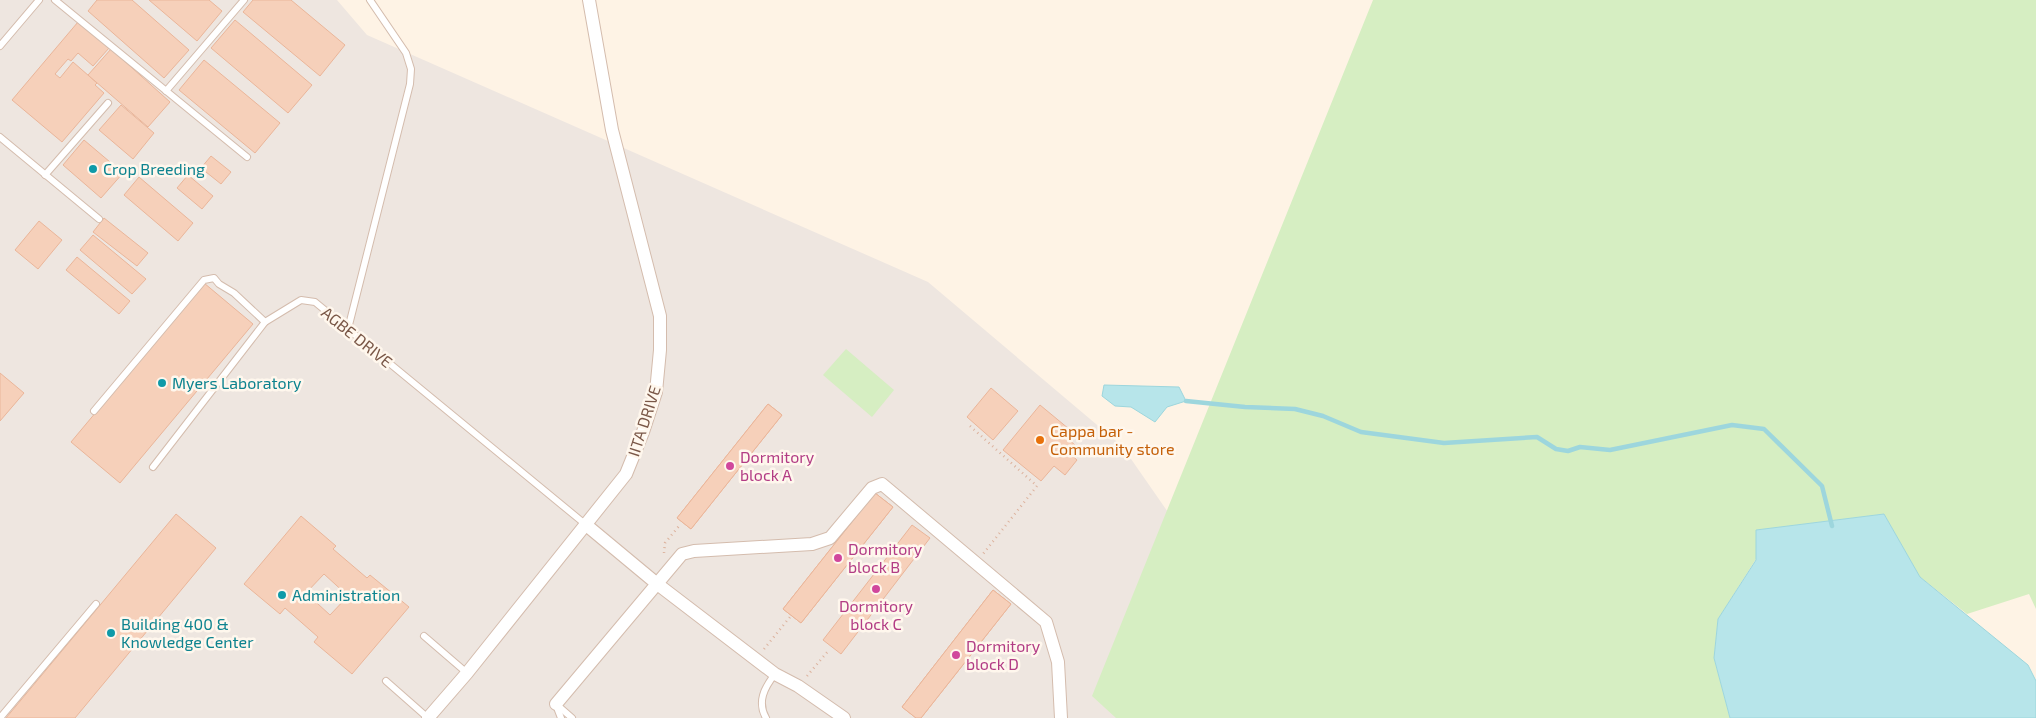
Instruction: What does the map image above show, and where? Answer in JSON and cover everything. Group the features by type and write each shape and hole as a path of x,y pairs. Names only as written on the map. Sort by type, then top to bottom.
{"street":[{"name":"IITA DRIVE","path":"428,718 626,474 643,432 656,392 660,350 660,316 612,130 589,0"},
{"path":"556,704 682,554 694,551 812,544 830,538 872,488 882,484 1046,622 1058,662 1061,718"},
{"path":"585,524 656,583 756,658 774,674 798,686 844,718"}],"lane":[{"path":"0,46 39,0"},
{"path":"55,0 247,157"},
{"path":"166,91 244,0"},
{"path":"348,329 410,84 411,69 406,53 370,0"},
{"path":"45,175 108,103"},
{"path":"0,137 99,219"},
{"path":"94,411 204,280 214,278 219,284 234,293 265,322"},
{"name":"AGBE DRIVE","path":"153,467 265,322 301,300 315,302 585,524"},
{"path":"0,718 96,604"},
{"path":"424,636 466,673"},
{"path":"766,718 762,712 761,701 767,684 774,674"},
{"path":"386,681 428,718"},
{"path":"556,704 561,718"},
{"path":"556,704 572,718"}],"path":[{"path":"970,426 1037,486 976,563"},
{"path":"670,566 664,553 665,543 679,526"},
{"path":"756,658 790,617"},
{"path":"798,686 829,650"}],"shaded area":[{"path":"0,0 337,0 367,35 928,282 1122,446 1311,718 0,718"}],"green space":[{"path":"1373,0 2036,0 2036,609 2029,594 1967,614 1920,577 1884,514 1757,530 1756,559 1718,619 1714,658 1730,718 1116,718 1092,696"},
{"path":"846,349 894,390 872,417 823,375"}],"water":[{"path":"1104,385 1179,387 1186,401 1167,407 1155,422 1131,407 1115,406 1102,396"},
{"path":"1884,514 1920,577 2028,665 2036,681 2036,718 1730,718 1714,658 1718,619 1756,560 1756,530"}],"building":[{"path":"97,0 132,0 189,50 164,78 88,11"},
{"path":"149,0 209,0 222,11 197,41"},
{"path":"253,0 291,0 345,45 320,76 243,12"},
{"path":"235,20 312,85 288,113 211,48"},
{"path":"78,22 109,48 93,66 78,53 71,61 68,59 55,74 60,78 73,62 97,83 95,85 104,93 62,142 12,100"},
{"path":"111,49 170,102 148,127 88,75"},
{"path":"204,60 280,123 255,153 179,90"},
{"path":"121,105 154,133 133,159 99,130"},
{"name":"Crop Breeding","path":"84,140 123,173 101,198 63,165"},
{"path":"211,156 231,172 221,184 201,168"},
{"path":"188,175 213,196 202,209 177,188"},
{"path":"139,177 193,223 178,241 124,195"},
{"path":"104,218 148,253 137,266 93,232"},
{"path":"39,221 62,240 38,269 15,250"},
{"path":"93,235 146,279 132,294 80,250"},
{"path":"77,257 130,301 119,314 66,270"},
{"name":"Myers Laboratory","path":"204,283 253,324 120,483 71,442"},
{"path":"0,373 24,393 0,421"},
{"path":"991,388 1018,411 993,440 967,417"},
{"name":"Dormitory block A","path":"768,404 782,415 691,529 677,518"},
{"name":"Dormitory block A","path":"768,404 782,415 691,529 677,518"},
{"name":"Cappa bar - Community store","path":"1040,405 1069,429 1063,435 1075,445 1068,452 1077,460 1065,475 1054,466 1041,481 1003,450"},
{"name":"Dormitory block B","path":"875,493 893,507 801,623 783,609"},
{"name":"Dormitory block B","path":"875,493 893,507 801,623 783,609"},
{"name":"Building 400 & Knowledge Center","path":"176,514 216,548 75,718 6,718"},
{"name":"Administration","path":"301,516 336,546 333,549 367,578 370,575 409,607 352,674 314,642 318,637 285,608 280,614 244,584","holes":["324,574 348,596 330,615 306,593"]},
{"name":"Dormitory block C","path":"912,525 930,538 841,654 823,640"},
{"name":"Dormitory block D","path":"993,590 1011,604 921,718 916,718 902,707"},
{"name":"Dormitory block D","path":"993,590 1011,604 921,718 916,718 902,707"}],"waterway":[{"path":"1186,401 1245,407 1295,409 1323,416 1361,432 1444,443 1537,437 1556,449 1568,451 1580,447 1610,450 1732,425 1764,429 1822,486 1832,526"}],"place":[{"name":"Crop Breeding","path":"93,169"},
{"name":"Myers Laboratory","path":"162,383"},
{"name":"Cappa bar - Community store","path":"1040,440"},
{"name":"Dormitory block A","path":"730,466"},
{"name":"Dormitory block B","path":"838,558"},
{"name":"Dormitory block C","path":"876,589"},
{"name":"Administration","path":"282,595"},
{"name":"Building 400 & Knowledge Center","path":"111,633"},
{"name":"Dormitory block D","path":"956,655"}]}
